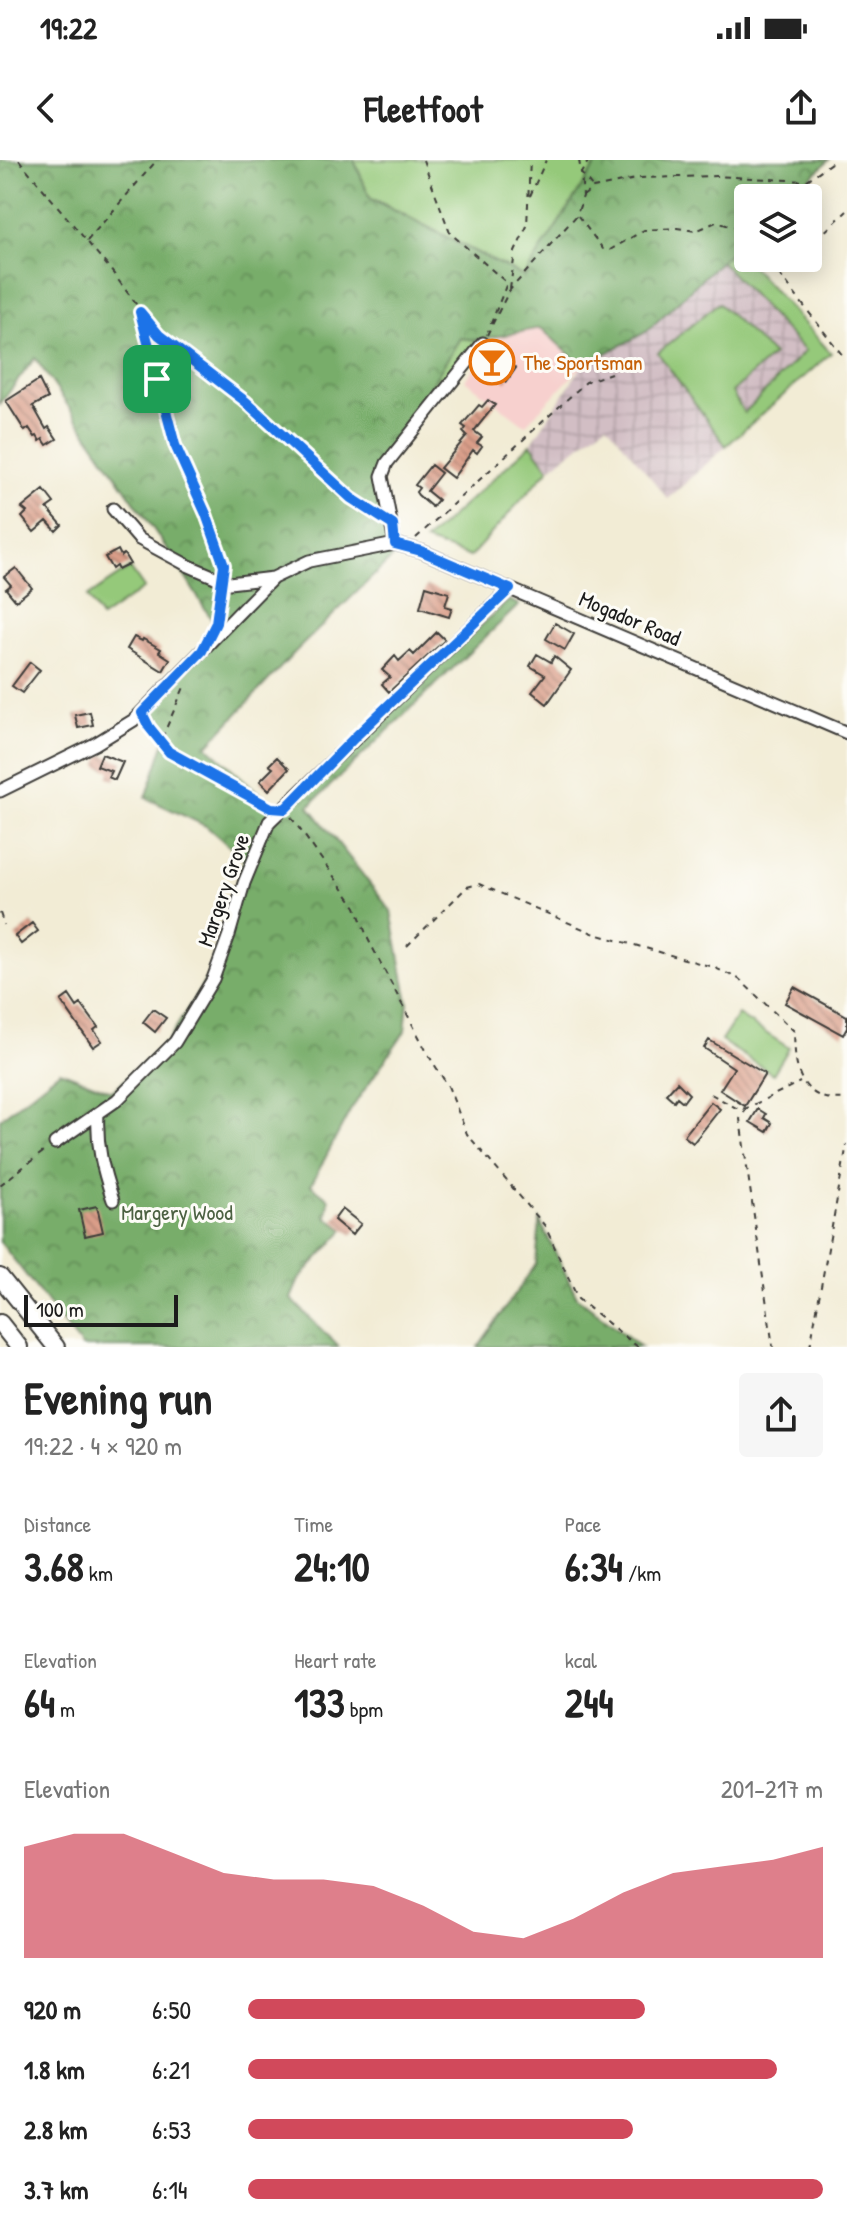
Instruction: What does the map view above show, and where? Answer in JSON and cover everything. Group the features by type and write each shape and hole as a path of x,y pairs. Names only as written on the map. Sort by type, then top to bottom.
{"highway":[{"path":"0,1277 56,1347"},
{"path":"0,1323 19,1347"}],"street":[{"path":"113,509 139,539 229,583 273,578 309,561 400,546 382,476 387,463 483,343"},
{"name":"Mogador Road","path":"400,546 510,589 847,733"},
{"path":"0,791 95,744 142,713 273,578"},
{"name":"Margery Grove","path":"55,1143 117,1100 175,1042 213,979 244,883 269,822 510,589"},
{"path":"98,1113 96,1140 113,1200"}],"path":[{"path":"19,160 110,269 159,335 245,401 351,498 393,525"},
{"path":"86,242 157,160"},
{"path":"423,160 450,233 507,283 483,343"},
{"path":"509,291 515,252 527,226 530,160"},
{"path":"528,201 546,160"},
{"path":"483,343 509,291 577,215 583,196 579,160"},
{"path":"581,173 588,160"},
{"path":"804,184 835,160"},
{"path":"581,173 593,188"},
{"path":"583,196 593,188 640,178 716,176 806,181"},
{"path":"822,234 847,211"},
{"path":"577,215 603,249 610,250 644,230 677,228 696,231 716,222 734,227"},
{"path":"779,274 843,356"},
{"path":"140,312 175,445 206,514 224,565 216,623"},
{"path":"400,546 586,382 611,373"},
{"path":"161,740 188,678"},
{"path":"142,713 169,752 271,808 285,809 356,907 368,939 448,1086 467,1134 545,1226 578,1299 638,1347"},
{"path":"407,946 467,887 479,884 595,934 713,967 739,979 794,1031 801,1082 822,1098 847,1098"},
{"path":"0,913 4,925"},
{"path":"711,1094 738,1109 747,1108 801,1082"},
{"path":"747,1108 740,1119 773,1347"},
{"path":"0,1185 55,1143"},
{"path":"810,1347 847,1144"}],"shaded area":[{"path":"720,261 805,351 744,413 732,392 659,352 726,446 668,499 607,424 549,469 531,444 582,366 646,332"},
{"path":"541,328 582,366 525,425 465,380 501,333"}],"green space":[{"name":"Margery Wood","path":"0,160 354,160 370,198 524,277 599,160 829,160 804,184 734,184 734,248 646,332 582,366 541,328 478,340 460,338 378,472 392,558 296,651 207,746 273,806 299,791 509,600 519,605 309,806 391,911 408,1002 405,1031 350,1111 311,1185 329,1199 327,1217 344,1230 299,1279 291,1299 339,1347 82,1347 0,1242 0,1119 60,1071 112,1091 165,1045 212,970 244,859 206,826 146,798 167,735 151,705 221,635 176,562 35,358 0,404"},
{"path":"354,160 599,160 524,277 370,197"},
{"path":"734,247 734,272 757,272 831,353 726,446 658,353 718,303 773,355 732,392 744,413 805,351 720,261"},
{"path":"460,338 478,340 388,455"},
{"path":"531,444 549,469 470,557 425,541"},
{"path":"130,568 144,588 101,618 87,597"},
{"path":"738,1015 789,1048 773,1074 721,1041"},
{"path":"540,1221 577,1297 641,1347 478,1347 536,1264"}],"building":[{"path":"493,350 516,368 506,382 500,377 496,381 479,368"},
{"path":"39,380 48,398 33,406 46,429 49,427 57,439 47,445 43,439 40,441 35,437 29,428 25,431 6,401"},
{"path":"488,400 495,405 474,431 482,437 477,443 482,446 477,453 473,450 453,478 440,468 467,436 463,432 466,428 462,425 479,405 482,407"},
{"path":"431,465 441,473 427,491 438,500 432,507 418,495 416,492 419,488 415,485"},
{"path":"44,490 54,503 47,508 62,525 56,531 47,521 34,532 22,517 27,512 22,508"},
{"path":"118,550 130,564 118,570 116,566 112,569 105,557"},
{"path":"16,568 32,588 16,601 6,589 11,585 4,577"},
{"path":"426,586 449,593 445,606 452,608 449,617 420,608"},
{"path":"555,623 574,634 565,650 546,639"},
{"path":"437,632 445,640 389,692 382,684 390,677 382,670 395,656 399,661 410,651 414,655"},
{"path":"134,637 161,649 159,652 170,659 163,671 127,649"},
{"path":"537,654 551,662 554,656 571,670 547,704 532,692 545,675 530,666"},
{"path":"30,662 40,670 22,693 12,686"},
{"path":"90,712 93,725 78,728 75,715"},
{"path":"102,754 123,762 115,780 108,777 111,771 97,766"},
{"path":"277,757 289,769 269,790 260,781 273,768 269,765"},
{"path":"32,923 38,931 21,944 15,936"},
{"path":"794,987 847,1016 847,1028 843,1035 785,1003"},
{"path":"69,995 77,1007 81,1004 98,1027 94,1030 102,1041 93,1047 61,1001"},
{"path":"153,1009 166,1018 155,1032 143,1022"},
{"path":"709,1040 765,1074 745,1106 720,1090 734,1068 704,1048"},
{"path":"677,1082 689,1094 683,1102 677,1097 674,1101 666,1094"},
{"path":"711,1102 720,1109 693,1143 684,1136"},
{"path":"758,1109 772,1123 767,1132 750,1122"},
{"path":"97,1206 103,1232 85,1236 79,1210"},
{"path":"342,1209 361,1224 352,1235 334,1220"}],"place":[{"name":"The Sportsman","path":"492,362"}],"route":[{"path":"140,312 159,335 245,401 351,498 393,525 395,544 421,551 510,589 356,736 285,809 271,808 169,752 142,713 202,651 216,623 224,565 206,514 175,445 157,379 140,312"}]}
